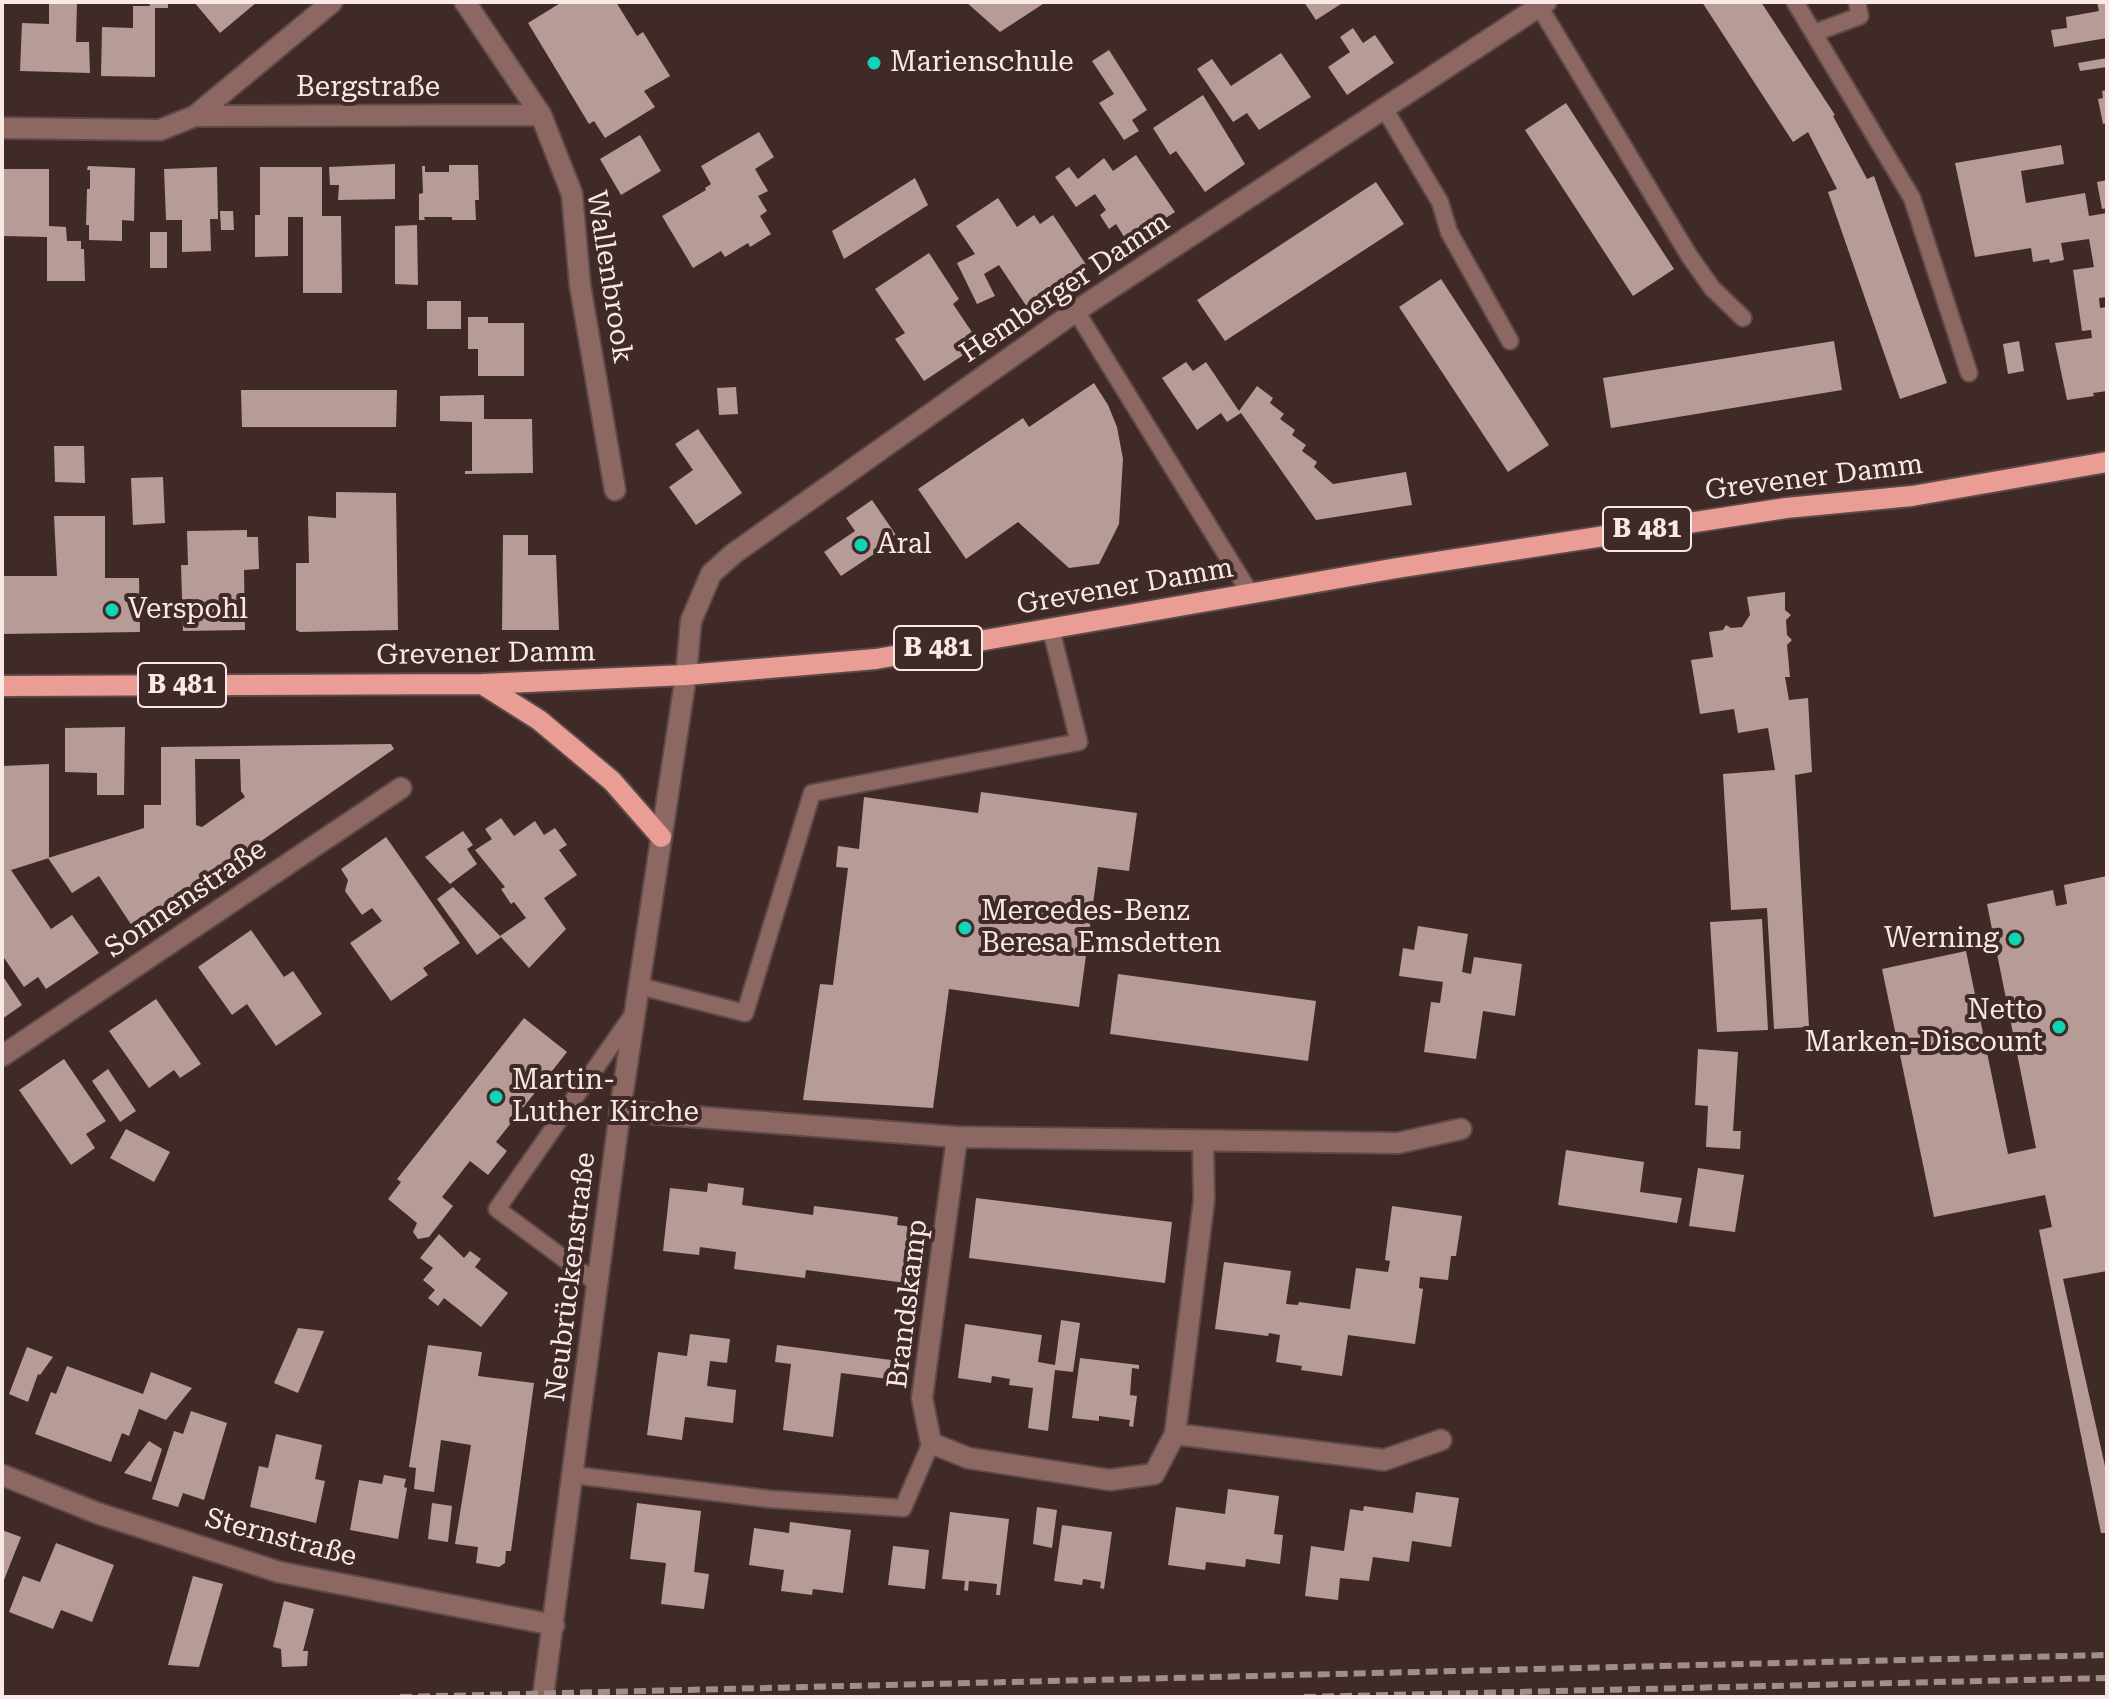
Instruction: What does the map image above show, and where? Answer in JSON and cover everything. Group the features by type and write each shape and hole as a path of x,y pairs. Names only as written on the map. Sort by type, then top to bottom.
{"main road":[{"name":"Grevener Damm","path":"2,686 482,684 686,675 876,659 1397,568 1786,508 1912,496 2107,462"},
{"path":"482,684 539,720 612,781 661,837"}],"street":[{"name":"Bergstraße","path":"2,128 160,130 195,116 332,2"},
{"name":"Wallenbrook","path":"465,2 541,115 572,194 580,285 615,490"},
{"name":"Hemberger Damm","path":"686,675 691,621 711,574 733,554 1076,311 1542,4"},
{"name":"Bergstraße","path":"195,116 541,115"},
{"name":"Neubrückenstraße","path":"543,1697 620,1111 686,675"},
{"name":"Sonnenstraße","path":"2,1056 401,788"},
{"path":"620,1111 957,1137 1398,1143 1461,1129"},
{"name":"Brandskamp","path":"931,1443 922,1398 957,1137"},
{"path":"931,1443 968,1458 1110,1480 1154,1474 1175,1434 1204,1200 1203,1142"},
{"path":"1175,1434 1384,1460 1441,1440"},
{"name":"Sternstraße","path":"2,1475 97,1513 279,1572 554,1625"}],"lane":[{"path":"1795,2 1912,198 1969,373"},
{"path":"1814,33 1860,16 1857,2"},
{"path":"1542,4 1690,257 1712,288 1743,318"},
{"path":"1384,108 1440,202 1449,232 1510,341"},
{"path":"1076,311 1250,593"},
{"path":"639,986 745,1013 812,793 1079,742 1051,629"},
{"path":"598,1284 497,1209 635,1011"},
{"path":"573,1475 769,1499 903,1508 931,1443"}],"building":[{"path":"49,2 77,2 76,42 89,42 90,73 20,71 22,23 49,24"},
{"path":"149,2 168,2 168,8 155,8 155,77 101,76 102,27 133,28 133,6 150,6"},
{"path":"194,2 257,2 220,33"},
{"path":"562,2 616,2 637,36 643,32 670,76 644,91 655,107 605,138 594,121 589,124 528,23"},
{"path":"966,2 1046,2 1000,32"},
{"path":"1304,2 1344,2 1316,20"},
{"path":"1702,2 1761,2 1835,115 1867,179 1874,176 1947,383 1900,399 1828,192 1837,189 1808,132 1793,142"},
{"path":"2097,2 2107,2 2107,38 2054,47 2051,30 2067,28 2066,17 2099,11"},
{"path":"1353,28 1363,43 1375,35 1394,63 1347,95 1328,67 1350,52 1340,37"},
{"path":"1109,50 1147,110 1132,120 1139,131 1124,140 1099,103 1114,94 1092,61"},
{"path":"1281,53 1311,97 1259,130 1247,113 1233,122 1197,69 1212,59 1231,86"},
{"path":"2107,58 2107,67 2080,71 2078,63"},
{"path":"2107,90 2107,123 2103,124 2098,99 2103,98 2102,91"},
{"path":"1203,95 1245,164 1205,192 1176,151 1170,155 1153,128"},
{"path":"1566,103 1674,269 1633,296 1525,130"},
{"path":"759,132 774,157 755,169 768,191 758,196 767,211 760,216 771,234 725,257 721,251 693,268 662,216 711,184 701,166"},
{"path":"640,135 661,171 621,195 600,159"},
{"path":"2061,145 2064,164 2021,171 2026,203 2085,193 2089,216 2107,213 2107,297 2099,298 2100,308 2107,307 2107,391 2067,400 2055,343 2092,338 2091,330 2082,331 2073,270 2094,267 2089,239 2061,243 2064,260 2050,263 2049,259 2033,262 2031,248 1975,257 1955,163"},
{"path":"1136,155 1175,212 1128,243 1116,224 1109,229 1100,215 1106,210 1095,194 1076,207 1055,177 1069,167 1078,179 1104,158 1113,171"},
{"path":"395,164 395,199 338,200 339,185 330,185 329,167"},
{"path":"449,165 478,165 476,220 424,217 425,220 419,220 419,194 423,193 422,166 425,166 425,172 449,172"},
{"path":"88,166 135,168 134,221 122,220 122,241 89,240 89,225 86,225 87,189 90,189"},
{"path":"217,167 218,219 210,219 211,251 182,252 182,220 166,220 164,169"},
{"path":"260,167 322,167 322,216 341,216 342,293 303,293 303,217 288,217 288,256 255,257 255,215 260,215"},
{"path":"2,169 49,169 49,226 66,227 67,241 81,241 85,281 47,281 47,237 2,236"},
{"path":"915,178 928,205 844,259 832,231"},
{"path":"2107,180 2107,208 2102,209 2097,182"},
{"path":"1376,182 1404,224 1225,341 1197,300"},
{"path":"998,198 1017,227 1034,215 1040,224 1053,215 1089,269 1029,310 999,265 984,274 995,296 977,304 957,263 975,254 956,226"},
{"path":"220,211 233,211 234,230 221,230"},
{"path":"417,225 418,285 395,284 395,226"},
{"path":"150,232 167,232 167,268 150,268"},
{"path":"929,253 959,299 953,304 980,344 924,381 895,339 905,333 875,289"},
{"path":"1441,279 1549,445 1508,472 1399,307"},
{"path":"427,301 461,301 461,329 427,329"},
{"path":"468,317 488,317 488,323 524,323 524,376 478,376 478,349 468,349"},
{"path":"1834,341 1842,390 1611,428 1603,378"},
{"path":"2019,341 2024,371 2008,374 2003,344"},
{"path":"1186,362 1193,371 1206,362 1239,411 1257,386 1273,398 1270,403 1284,414 1280,419 1295,430 1292,435 1306,445 1302,451 1317,462 1314,467 1333,484 1406,472 1412,505 1316,520 1241,413 1227,422 1221,413 1197,430 1162,378"},
{"path":"1094,383 1117,427 1123,459 1119,524 1099,564 1069,568 1018,522 966,559 918,489 1023,418 1029,427"},
{"path":"736,387 738,414 719,415 717,388"},
{"path":"241,390 397,390 396,427 242,427"},
{"path":"484,395 484,419 532,419 533,473 465,474 465,471 472,471 472,422 440,421 440,396"},
{"path":"698,429 742,493 696,525 669,487 693,470 675,444"},
{"path":"54,446 84,446 85,483 55,482"},
{"path":"163,477 165,523 133,525 131,478"},
{"path":"336,492 396,493 398,630 296,630 296,563 309,563 308,516 336,518"},
{"name":"Aral","path":"872,500 898,538 841,576 824,552 855,531 846,518"},
{"path":"54,516 105,516 105,578 139,578 140,632 2,634 2,576 57,576"},
{"path":"247,530 247,537 258,537 259,569 244,570 245,630 183,631 181,565 188,565 187,531"},
{"path":"503,535 528,535 528,555 556,555 559,630 502,630"},
{"path":"1785,592 1785,610 1791,615 1786,620 1787,635 1792,640 1787,645 1790,677 1785,677 1789,700 1808,698 1812,772 1795,775 1809,1027 1774,1029 1767,908 1731,910 1723,774 1775,770 1768,728 1738,733 1734,709 1700,714 1691,660 1713,657 1709,632 1723,630 1726,625 1742,627 1750,615 1747,597"},
{"path":"125,727 124,795 97,795 97,773 65,772 65,728"},
{"path":"391,744 394,749 134,929 99,876 72,893 48,858 144,828 144,805 161,805 161,747","holes":["195,759 240,759 241,791 245,797 202,827 196,825"]},
{"path":"49,764 49,858 11,870 51,929 72,915 99,953 46,989 38,977 24,987 2,955 2,766"},
{"name":"Mercedes-Benz Beresa Emsdetten","path":"981,792 1137,813 1129,871 1098,867 1079,1007 949,989 933,1108 803,1100 820,984 833,985 848,868 836,867 838,846 859,849 864,797 978,813"},
{"path":"501,818 514,836 535,821 544,835 555,828 567,845 559,850 577,875 544,898 566,929 529,968 500,936 526,918 514,902 511,904 501,889 505,887 475,850 492,839 485,829"},
{"path":"463,831 473,845 467,849 477,864 450,884 425,857"},
{"path":"386,837 460,943 423,968 428,975 391,1001 350,943 382,921 372,908 362,915 345,891 348,880 341,869"},
{"path":"2107,876 2107,1271 2063,1279 2107,1475 2107,1533 2101,1533 2039,1230 2052,1227 2045,1195 1934,1217 1882,969 1966,951 2008,1154 2036,1148 1987,904 2053,890 2056,906 2067,904 2064,885"},
{"path":"453,887 501,937 477,955 437,899"},
{"path":"1762,919 1768,1030 1717,1032 1710,922"},
{"path":"1418,926 1468,934 1462,972 1471,974 1474,957 1522,964 1515,1016 1483,1011 1476,1059 1424,1052 1431,1002 1440,1003 1443,982 1399,976 1403,948 1414,950"},
{"path":"251,930 284,977 293,971 322,1014 276,1046 247,1004 232,1015 198,967"},
{"path":"1118,974 1316,1001 1308,1061 1110,1034"},
{"path":"2,975 22,1005 2,1019"},
{"path":"156,999 201,1064 180,1078 174,1070 149,1088 109,1031"},
{"name":"Martin- Luther Kirche","path":"524,1018 567,1052 496,1142 507,1151 488,1175 470,1161 442,1197 453,1206 429,1237 418,1239 413,1232 417,1223 388,1199 401,1182 397,1179"},
{"path":"1698,1049 1738,1052 1733,1131 1741,1131 1740,1149 1706,1147 1708,1106 1695,1105"},
{"path":"64,1059 106,1121 86,1134 95,1148 71,1165 19,1090"},
{"path":"108,1069 136,1111 120,1122 92,1081"},
{"path":"126,1129 170,1152 154,1182 110,1158"},
{"path":"1566,1150 1644,1162 1640,1192 1682,1198 1677,1223 1558,1205"},
{"path":"1698,1168 1744,1175 1735,1232 1689,1226"},
{"path":"708,1183 744,1188 742,1205 813,1215 814,1206 885,1215 898,1217 897,1225 921,1228 914,1284 806,1270 805,1278 734,1269 736,1252 700,1247 699,1255 663,1251 670,1188 707,1192"},
{"path":"976,1198 1172,1222 1165,1283 969,1258"},
{"path":"1392,1206 1462,1216 1456,1256 1451,1256 1448,1280 1420,1277 1419,1288 1423,1289 1415,1344 1348,1335 1342,1376 1301,1370 1302,1366 1276,1362 1280,1335 1215,1329 1224,1262 1291,1271 1286,1304 1298,1305 1299,1302 1350,1309 1356,1268 1388,1272 1390,1261 1385,1260"},
{"path":"439,1234 464,1258 470,1251 481,1259 475,1267 508,1293 481,1327 444,1298 438,1306 428,1298 435,1290 423,1280 433,1268 420,1258"},
{"path":"1061,1320 1080,1323 1073,1372 1055,1370 1048,1431 1028,1428 1033,1388 1009,1385 1010,1379 992,1376 991,1383 958,1378 965,1324 1042,1335 1038,1362 1055,1365"},
{"path":"298,1328 324,1331 298,1393 274,1383"},
{"path":"690,1334 730,1339 727,1363 710,1361 707,1386 736,1390 733,1423 685,1417 682,1440 647,1435 658,1352 687,1356"},
{"path":"428,1345 482,1352 478,1376 534,1383 511,1551 506,1551 505,1563 499,1567 476,1563 478,1547 455,1544 471,1445 441,1440 434,1492 414,1489 416,1468 409,1467"},
{"path":"777,1345 891,1360 888,1379 841,1373 833,1437 783,1430 791,1364 775,1362"},
{"path":"27,1347 53,1357 38,1374 28,1402 9,1394"},
{"path":"1080,1358 1139,1365 1139,1369 1132,1368 1130,1395 1137,1396 1133,1427 1129,1426 1130,1420 1099,1416 1099,1421 1072,1418"},
{"path":"67,1366 143,1394 151,1372 192,1388 166,1420 139,1409 129,1436 122,1433 111,1462 35,1434 51,1392 56,1394"},
{"path":"191,1411 227,1423 204,1500 183,1493 178,1507 152,1499 174,1431 183,1434"},
{"path":"276,1434 322,1445 315,1479 325,1481 316,1523 250,1507 259,1466 268,1468"},
{"path":"149,1441 162,1449 151,1482 124,1473"},
{"path":"384,1475 406,1479 398,1539 350,1530 359,1480 382,1484"},
{"path":"1228,1489 1279,1496 1274,1534 1283,1535 1280,1564 1246,1559 1245,1567 1206,1562 1205,1570 1168,1565 1176,1507 1225,1514"},
{"path":"1416,1492 1459,1498 1451,1547 1412,1541 1409,1562 1373,1557 1369,1581 1340,1578 1338,1600 1305,1596 1311,1546 1344,1551 1350,1509 1363,1511 1364,1506 1413,1513"},
{"path":"432,1503 452,1506 448,1542 428,1539"},
{"path":"637,1503 701,1511 694,1572 709,1574 704,1609 661,1604 666,1563 630,1559"},
{"path":"1037,1507 1057,1510 1052,1548 1033,1544"},
{"path":"950,1512 1009,1519 1000,1595 996,1595 997,1584 969,1581 968,1591 964,1590 965,1581 942,1579"},
{"path":"790,1522 851,1530 843,1593 813,1589 812,1595 781,1591 784,1570 749,1565 754,1528 789,1533"},
{"path":"1062,1525 1112,1532 1104,1589 1100,1588 1101,1582 1083,1579 1082,1585 1054,1581"},
{"path":"2,1530 21,1537 2,1585"},
{"path":"56,1543 114,1565 92,1622 61,1610 53,1629 9,1612 23,1576 40,1582"},
{"path":"893,1546 929,1550 925,1589 888,1585"},
{"path":"193,1576 223,1584 199,1667 168,1665"},
{"path":"284,1601 314,1609 303,1651 308,1651 307,1666 282,1667 281,1649 273,1647"}],"railway":[{"path":"400,1697 2107,1655"},
{"path":"1304,1697 2107,1678"}],"place":[{"name":"Marienschule","path":"874,63"},
{"name":"Aral","path":"861,545"},
{"name":"Verspohl","path":"112,610"},
{"name":"Mercedes-Benz Beresa Emsdetten","path":"965,928"},
{"name":"Werning","path":"2015,939"},
{"name":"Netto Marken-Discount","path":"2059,1027"},
{"name":"Martin- Luther Kirche","path":"496,1097"}]}
